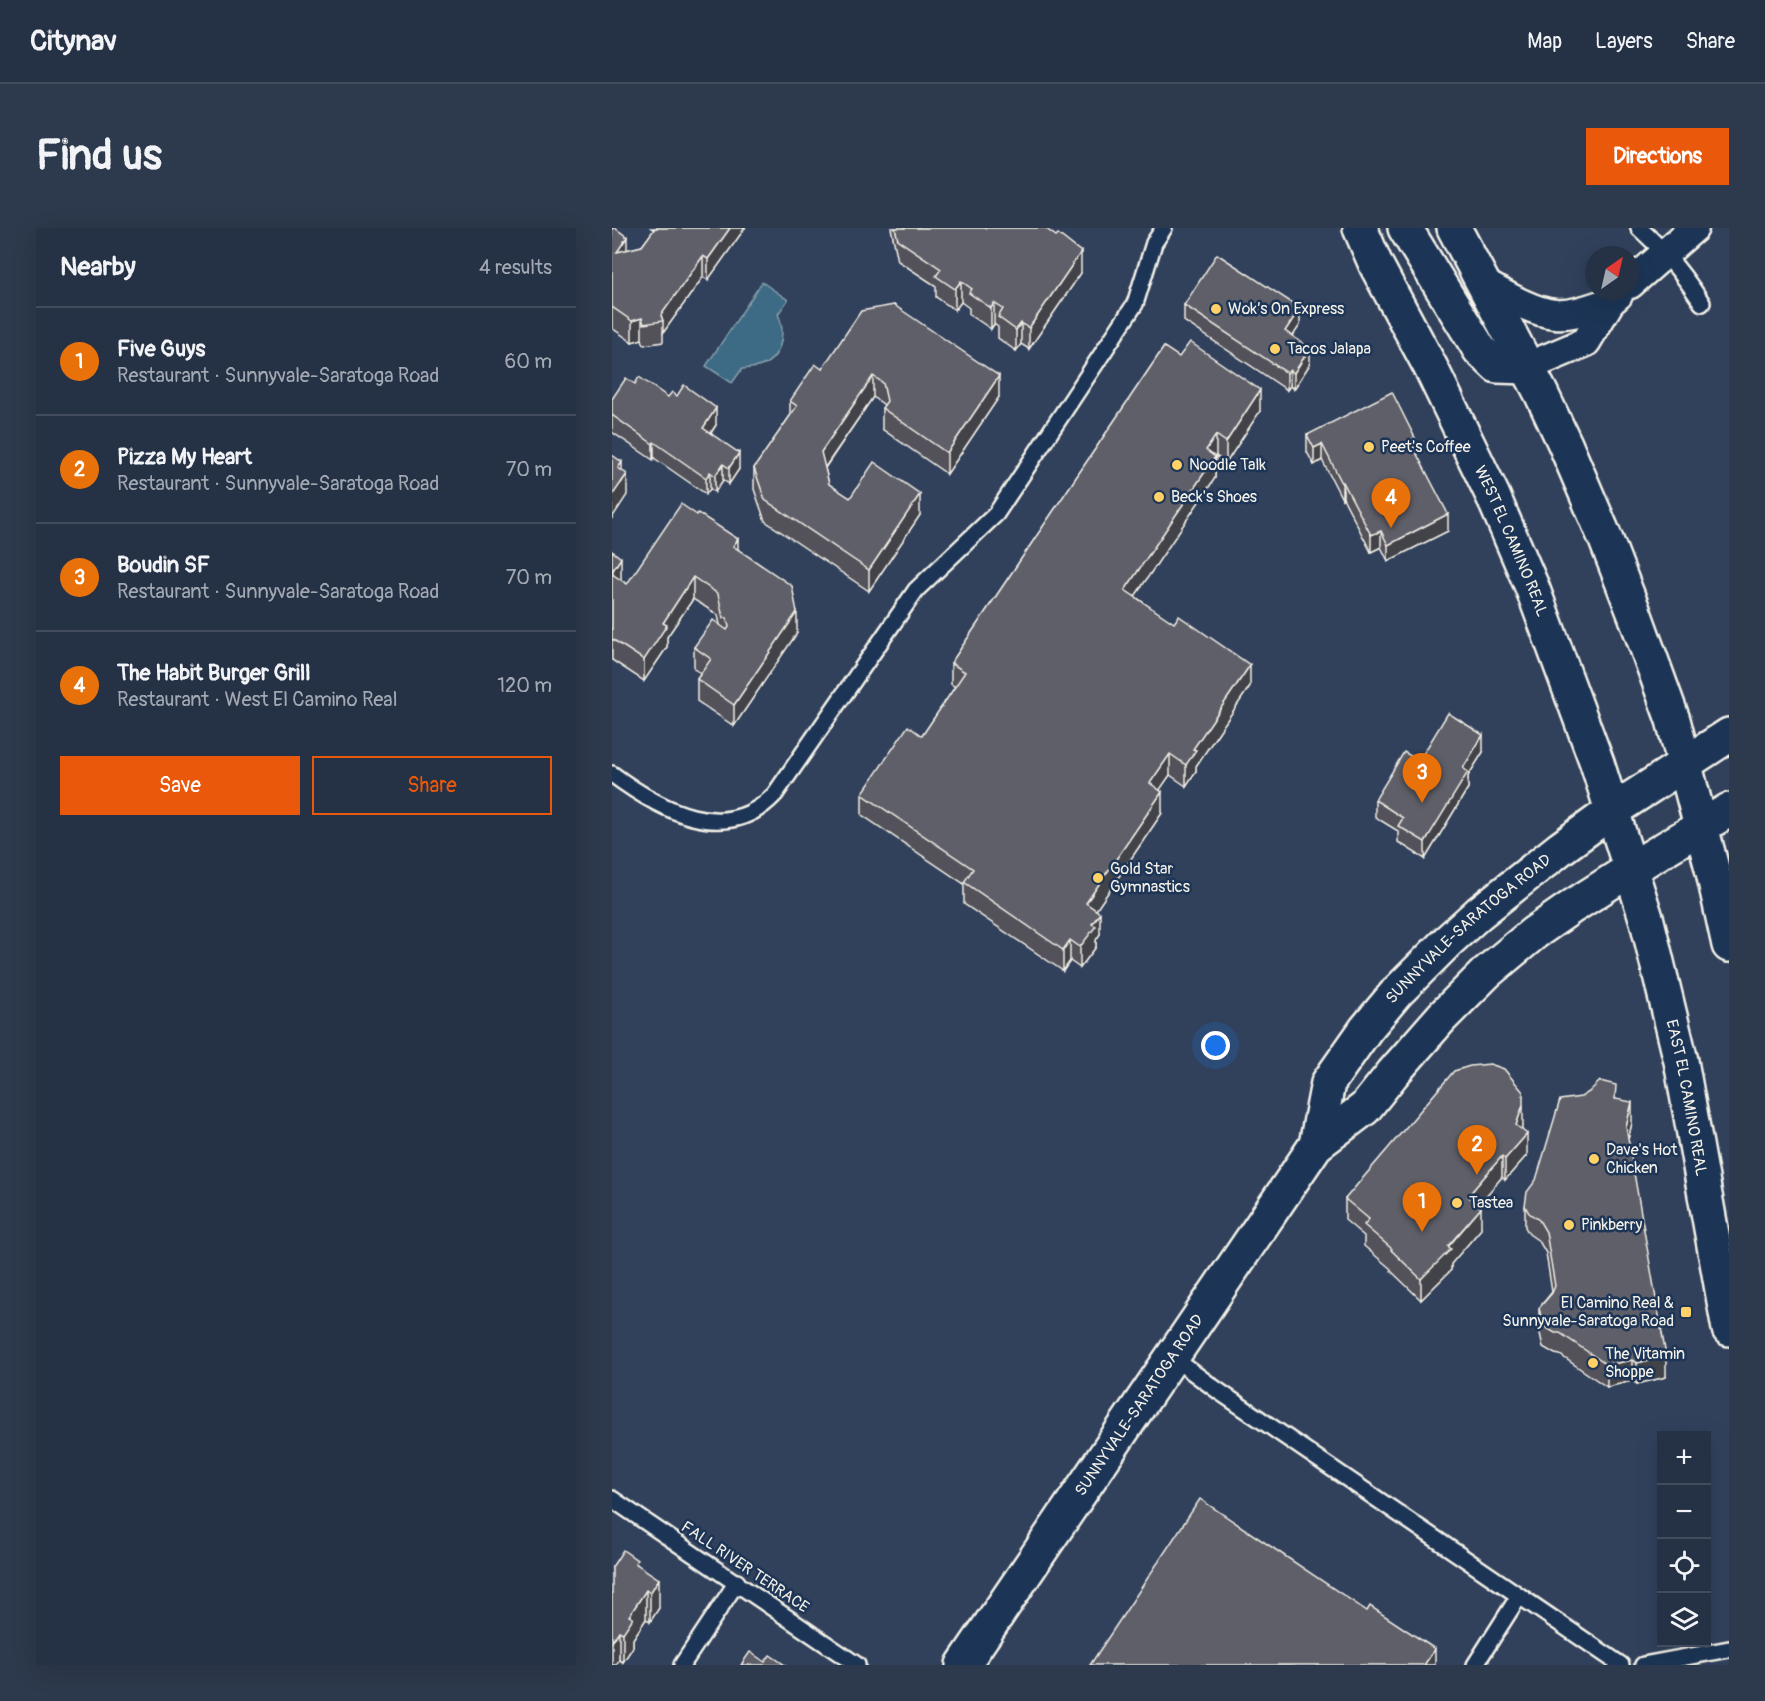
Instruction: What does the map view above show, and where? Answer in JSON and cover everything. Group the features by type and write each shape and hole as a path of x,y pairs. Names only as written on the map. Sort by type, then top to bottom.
{"main road":[{"name":"WEST EL CAMINO REAL","path":"1360,228 1376,266 1431,368 1493,496 1532,587 1597,763 1631,869"},
{"path":"1405,228 1480,350 1497,366 1527,367"},
{"path":"1454,228 1565,444 1635,615 1673,720 1713,872 1729,945"},
{"name":"SUNNYVALE-SARATOGA ROAD","path":"1316,1145 1328,1083 1366,1029 1397,992 1448,941 1479,913 1561,848 1612,811 1729,735"},
{"name":"SUNNYVALE-SARATOGA ROAD","path":"963,1665 1316,1145 1365,1108 1430,1031 1486,973 1534,933 1631,869 1729,810"},
{"name":"EAST EL CAMINO REAL","path":"1631,869 1647,921 1681,1061 1729,1329"}],"street":[{"path":"1639,276 1694,228"},
{"path":"1483,283 1526,306 1555,314 1571,313 1602,300"},
{"path":"1527,367 1586,342 1615,300"}],"lane":[{"path":"612,774 651,801 675,813 701,819 727,819 750,814 765,805 775,794 916,590 996,514 1135,304 1154,243 1164,228"},
{"path":"1639,228 1685,276 1702,303"},
{"path":"1172,1357 1621,1665"},
{"name":"FALL RIVER TERRACE","path":"612,1499 857,1665"},
{"path":"682,1665 737,1582"},
{"path":"1475,1665 1519,1596"},
{"path":"1644,1665 1692,1660 1729,1649"}],"water":[{"path":"762,282 788,300 778,314 782,336 778,351 774,357 759,367 742,369 732,383 706,366"}],"building":[{"path":"612,228 627,237 617,252 642,246 655,228 730,228 708,259 703,256 661,315 663,321 644,324 642,318 632,321 612,307"},
{"path":"895,228 1045,228 1056,236 1058,234 1081,252 1029,328 1021,323 1016,330 998,317 1003,309 994,303 991,308 969,293 972,289 961,281 955,289 936,276 941,269 898,240"},
{"path":"1217,254 1300,308 1285,331 1310,348 1294,373 1290,370 1287,373 1184,305"},
{"path":"894,305 999,376 947,453 882,408 887,401 883,383 873,376 821,452 829,484 850,498 874,462 920,494 869,570 765,500 754,468 797,406 790,401 815,364 822,369 861,311"},
{"path":"1190,342 1260,390 1226,442 1216,435 1206,450 1215,457 1125,590 1174,623 1179,616 1250,665 1193,749 1196,750 1186,765 1170,754 1150,783 1162,792 1086,903 1100,913 1092,924 1096,926 1080,947 1070,940 1063,950 964,882 973,869 862,794 908,726 922,736 965,672 951,663 1164,347 1179,357"},
{"path":"639,377 668,397 672,392 677,396 684,385 716,408 703,428 739,453 729,468 723,464 715,476 710,472 706,478 612,415 612,399 626,378 635,384"},
{"path":"1392,392 1415,438 1410,441 1448,514 1388,545 1381,531 1371,535 1322,444 1314,448 1307,435"},
{"path":"612,455 622,462 618,468 627,474 612,496"},
{"path":"681,504 738,539 733,546 792,586 797,612 734,705 697,679 711,659 694,647 713,620 727,630 729,627 727,618 723,618 718,594 693,577 663,623 667,625 644,660 612,639 612,574 627,584"},
{"path":"612,551 621,558 613,570 612,569"},
{"path":"1448,713 1483,735 1463,768 1468,772 1425,842 1398,826 1403,818 1375,800 1404,752 1419,761"},
{"path":"1490,1064 1504,1069 1523,1092 1523,1105 1516,1125 1527,1134 1505,1159 1502,1156 1468,1196 1481,1208 1448,1246 1451,1249 1421,1279 1392,1249 1364,1225 1369,1219 1345,1199 1454,1071 1470,1066"},
{"path":"1600,1081 1616,1085 1615,1099 1632,1102 1626,1127 1666,1356 1637,1363 1632,1360 1607,1365 1560,1333 1555,1333 1543,1326 1539,1308 1555,1286 1546,1232 1539,1220 1529,1213 1525,1206 1527,1192 1536,1180 1560,1100 1581,1097"},
{"path":"1200,1499 1367,1611 1370,1606 1435,1649 1424,1665 1090,1665"},
{"path":"623,1550 637,1560 635,1563 659,1579 650,1593 646,1590 629,1616 633,1618 623,1633 619,1631 612,1642 612,1567"},
{"path":"750,1652 765,1662 770,1655 785,1665 741,1665"}],"place":[{"name":"Wok’s On Express","path":"1216,309"},
{"name":"Tacos Jalapa","path":"1275,349"},
{"name":"Peet's Coffee","path":"1369,447"},
{"name":"Noodle Talk","path":"1177,465"},
{"name":"Beck's Shoes","path":"1159,497"},
{"name":"The Habit Burger Grill","path":"1391,528"},
{"name":"Boudin SF","path":"1422,803"},
{"name":"Gold Star Gymnastics","path":"1098,878"},
{"name":"Dave's Hot Chicken","path":"1594,1159"},
{"name":"Pizza My Heart","path":"1477,1175"},
{"name":"Tastea","path":"1457,1203"},
{"name":"Pinkberry","path":"1569,1225"},
{"name":"Five Guys","path":"1422,1232"},
{"name":"El Camino Real & Sunnyvale-Saratoga Road","path":"1686,1312"},
{"name":"The Vitamin Shoppe","path":"1593,1363"}]}
